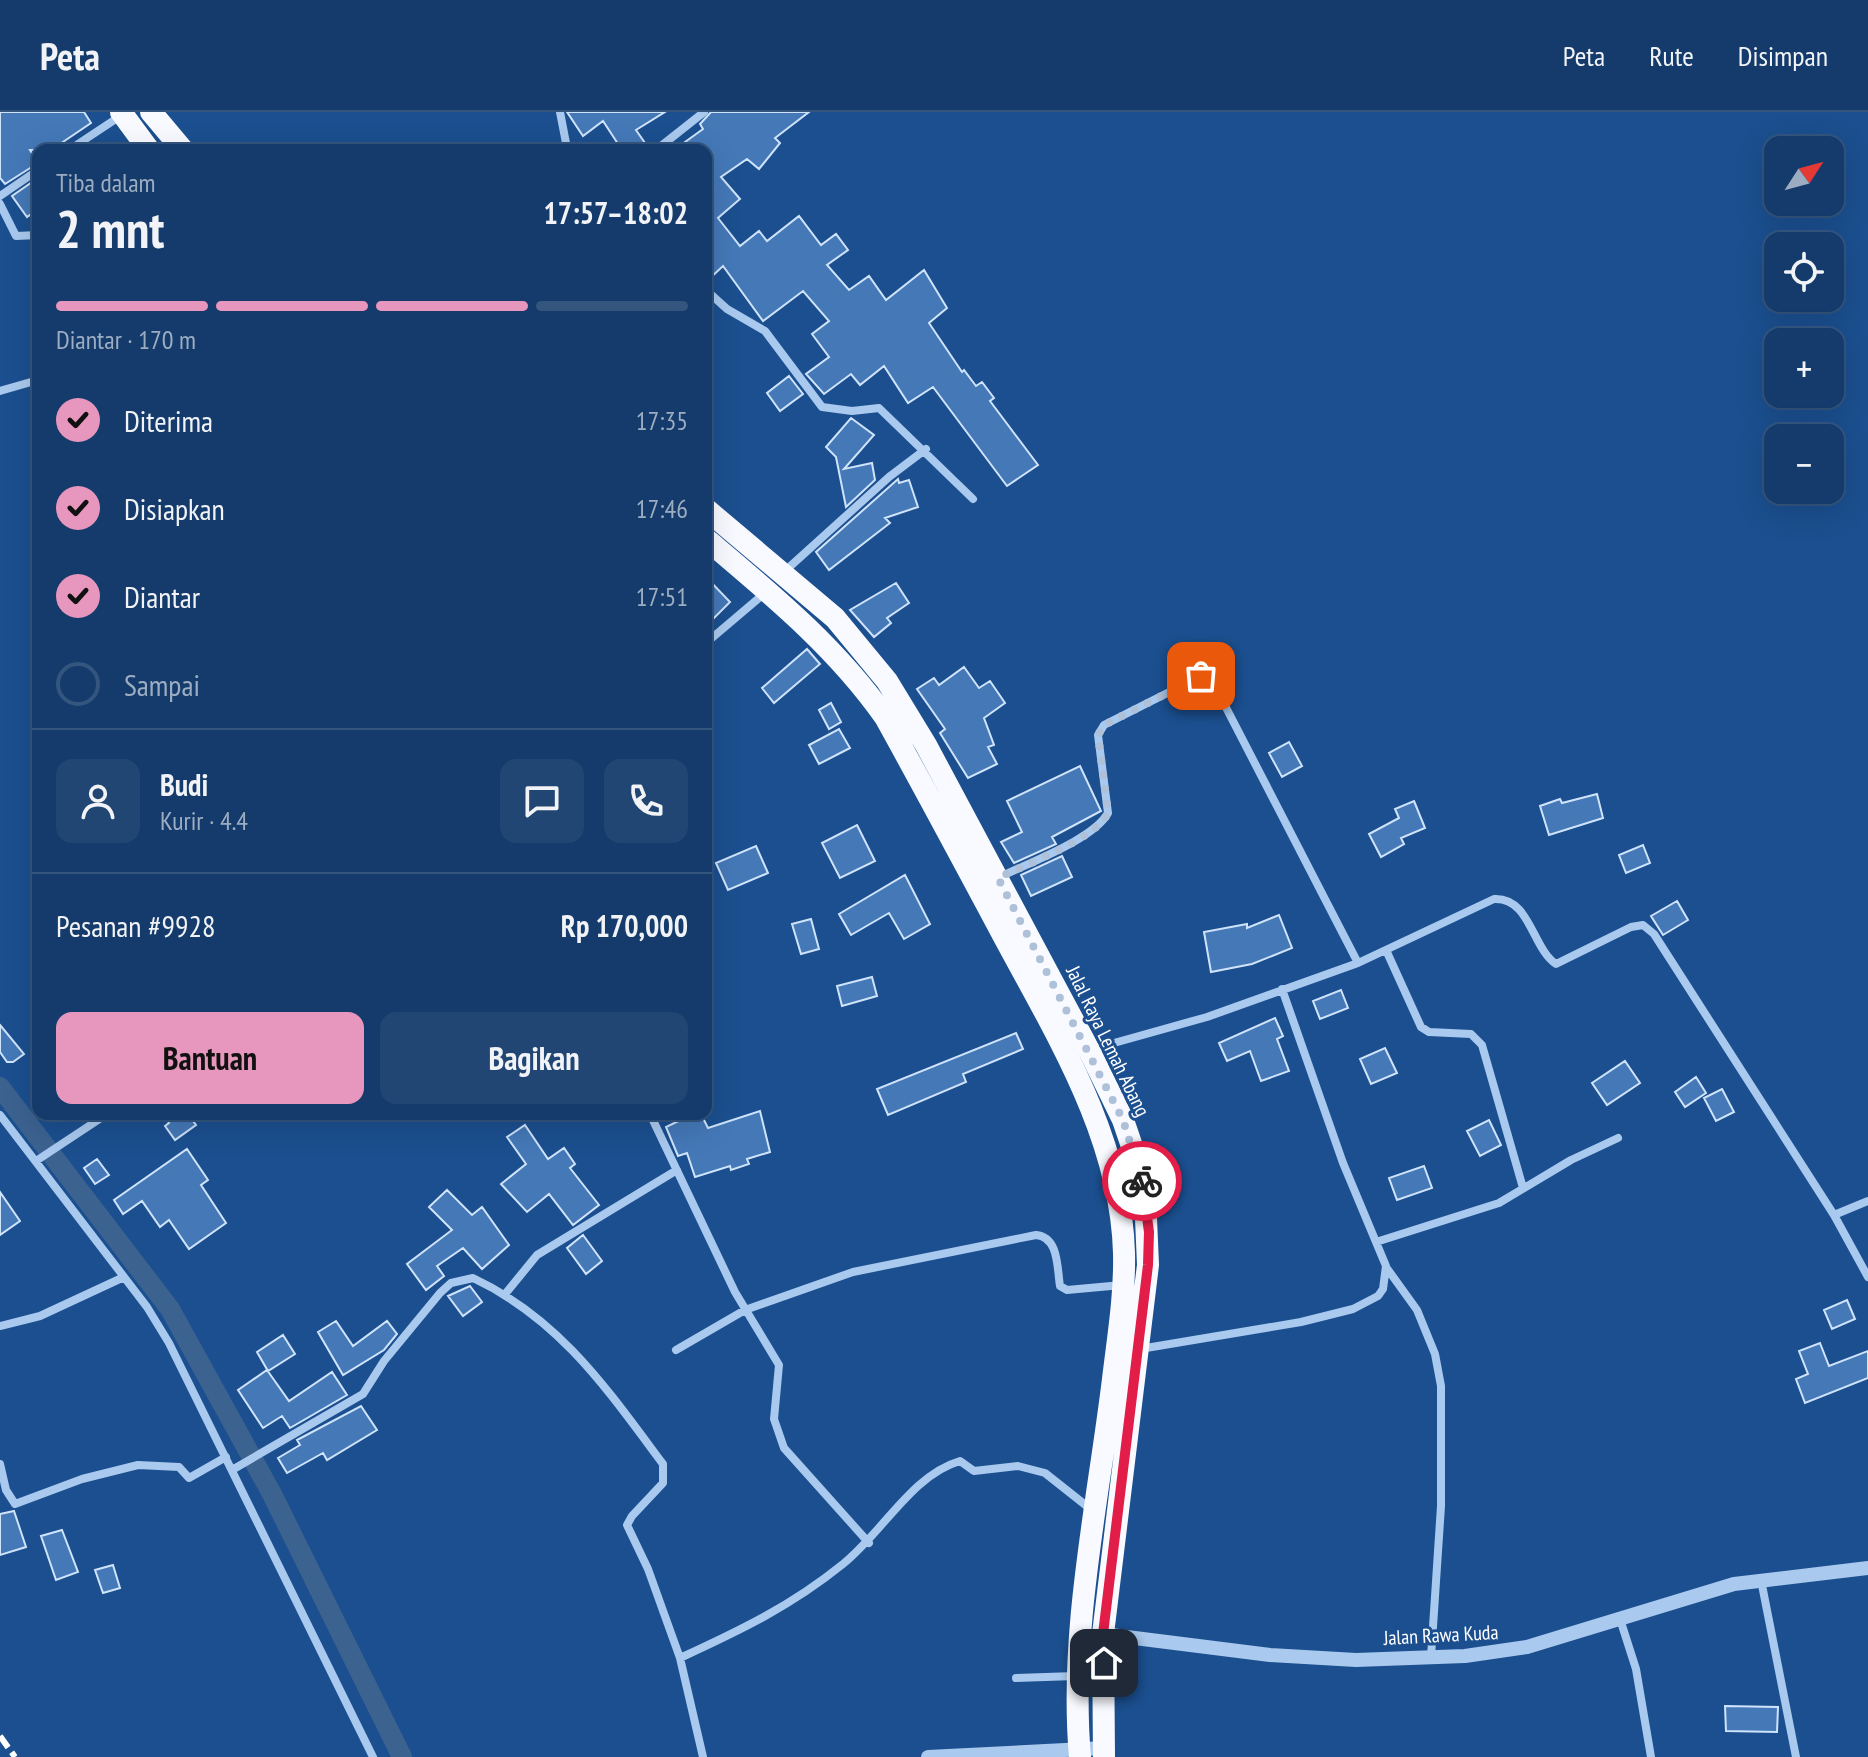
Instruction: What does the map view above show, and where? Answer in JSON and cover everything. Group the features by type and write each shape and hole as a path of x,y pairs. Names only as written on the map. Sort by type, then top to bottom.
{"highway":[{"path":"151,112 178,144"},
{"path":"122,113 145,144"},
{"name":"Jalal Raya Lemah Abang","path":"712,514 835,618 872,659 926,745 1089,1050 1123,1120 1145,1195 1148,1265 1103,1634 1104,1753"},
{"path":"712,544 855,674 885,717 1040,1005 1095,1118 1112,1165 1121,1205 1123,1285 1079,1676 1080,1752"}],"street":[{"path":"560,112 567,144"},
{"path":"664,144 704,112"},
{"path":"78,144 122,113"},
{"path":"0,196 32,174"},
{"path":"0,204 16,236 32,235"},
{"path":"712,295 727,309 765,331 822,407 852,411 879,408 926,449 973,499"},
{"path":"0,391 32,382"},
{"path":"783,573 889,477 926,449"},
{"path":"712,638 767,591"},
{"path":"998,878 1074,840 1104,821 1108,813 1098,735 1104,725 1201,676 1218,692 1358,963"},
{"path":"1089,1050 1207,1017 1358,963 1494,899 1510,902 1519,910 1556,964 1631,927 1648,928 1834,1215 1868,1277"},
{"path":"1386,950 1421,1027 1429,1032 1471,1034 1482,1045 1523,1188"},
{"path":"1282,989 1343,1163 1386,1266 1417,1310 1435,1354 1441,1386 1441,1506 1431,1657"},
{"path":"0,1115 40,1158 169,1343 373,1757"},
{"path":"40,1158 98,1120"},
{"path":"653,1120 745,1310 779,1365 774,1419 784,1448 869,1543"},
{"path":"1376,1242 1499,1203 1618,1138"},
{"path":"506,1293 537,1255 677,1170"},
{"path":"1834,1215 1868,1201"},
{"path":"676,1350 745,1310 853,1272 1036,1235 1048,1238 1053,1244 1060,1286 1067,1290 1123,1285"},
{"path":"1140,1349 1274,1327 1353,1309 1382,1292 1386,1266"},
{"path":"0,1326 40,1316 124,1277"},
{"path":"232,1470 363,1394 384,1361 451,1283 473,1278 506,1293 526,1306 587,1363 663,1464 663,1483 627,1525 648,1569 680,1658 703,1757"},
{"path":"0,1464 6,1490 15,1504 82,1479 138,1465 179,1467 189,1478 226,1457"},
{"path":"680,1658 776,1614 869,1543 913,1488 946,1465 960,1461 974,1471 1018,1466 1045,1473 1096,1514"},
{"name":"Jalan Rawa Kuda","path":"1103,1634 1270,1655 1356,1660 1499,1653 1721,1588 1761,1580 1868,1568"},
{"path":"1761,1580 1796,1757"},
{"path":"1620,1619 1636,1669 1651,1757"},
{"path":"1016,1678 1079,1676"},
{"path":"928,1757 1104,1753"}],"building":[{"path":"0,112 84,112 91,123 60,144 32,144 32,167 5,184 0,178"},
{"path":"567,112 665,112 636,130 643,144 618,144 603,121 583,136"},
{"path":"711,112 809,112 775,138 780,143 759,169 747,159 721,177 740,199 718,218 740,246 759,231 767,241 799,216 821,245 836,234 848,250 827,265 849,290 869,276 886,300 924,270 947,308 929,323 962,372 964,370 976,386 982,382 994,398 990,401 1038,465 1007,486 933,387 908,403 884,366 860,385 851,374 824,394 806,374 829,357 812,334 829,321 803,291 763,321 723,266 712,276 712,144 682,144 703,129 700,124"},
{"path":"32,182 32,213 27,217 12,196"},
{"path":"789,376 803,394 780,411 767,393"},
{"path":"851,418 874,435 844,469 872,463 875,480 846,507 836,457 826,447"},
{"path":"898,479 899,483 909,480 918,507 885,518 890,523 829,570 816,552"},
{"path":"712,583 730,602 712,620"},
{"path":"896,583 909,603 887,618 891,623 874,637 850,610"},
{"path":"807,649 820,664 774,703 762,688"},
{"path":"964,667 979,688 990,681 1005,703 984,718 994,745 988,747 997,764 968,778 940,733 945,729 917,689 934,678 939,685"},
{"path":"831,703 841,722 829,729 819,710"},
{"path":"839,729 850,748 819,764 809,745"},
{"path":"1289,742 1302,766 1282,777 1269,753"},
{"path":"1080,766 1101,811 1052,837 1056,844 1014,863 1001,842 1022,832 1007,801"},
{"path":"1597,794 1603,818 1549,835 1540,806 1560,799 1562,803"},
{"path":"1414,801 1425,828 1401,838 1404,844 1381,857 1369,834 1399,818 1395,809"},
{"path":"857,825 875,861 840,878 822,843"},
{"path":"1643,845 1650,863 1626,873 1619,855"},
{"path":"756,846 768,873 728,890 716,863"},
{"path":"1062,856 1072,877 1031,896 1021,875"},
{"path":"905,875 930,924 904,939 889,913 851,935 839,914"},
{"path":"1677,901 1688,920 1663,935 1651,916"},
{"path":"1279,915 1292,948 1252,964 1211,972 1204,932 1247,924 1247,928"},
{"path":"811,919 819,949 801,954 792,924"},
{"path":"872,977 877,996 842,1006 837,986"},
{"path":"1341,990 1348,1008 1320,1019 1313,1001"},
{"path":"1275,1018 1283,1036 1277,1039 1289,1071 1261,1081 1250,1051 1227,1061 1219,1043"},
{"path":"0,1025 24,1054 13,1062 7,1062 0,1052"},
{"path":"1016,1033 1023,1049 963,1074 966,1082 888,1115 877,1089"},
{"path":"1385,1048 1397,1073 1371,1084 1360,1059"},
{"path":"1625,1061 1640,1083 1607,1105 1592,1083"},
{"path":"1696,1077 1706,1093 1685,1107 1675,1092"},
{"path":"1722,1089 1734,1112 1716,1121 1704,1098"},
{"path":"760,1111 770,1152 747,1159 749,1164 731,1170 730,1166 695,1177 687,1153 678,1156 666,1127 681,1120 704,1120 708,1128"},
{"path":"167,1120 192,1120 196,1125 175,1140 165,1126 169,1123"},
{"path":"1489,1120 1501,1145 1480,1156 1467,1131"},
{"path":"525,1125 548,1159 564,1148 575,1164 570,1168 599,1205 573,1225 549,1194 527,1212 501,1184 526,1164 507,1137"},
{"path":"187,1149 208,1180 201,1185 226,1223 189,1249 169,1220 160,1227 142,1201 123,1214 114,1200"},
{"path":"97,1159 109,1175 95,1184 84,1168"},
{"path":"1424,1166 1432,1188 1397,1200 1389,1178"},
{"path":"447,1190 472,1215 482,1207 509,1245 482,1269 463,1248 437,1266 444,1276 426,1290 407,1264 452,1230 429,1207"},
{"path":"0,1192 20,1221 0,1235"},
{"path":"583,1235 602,1261 586,1274 567,1248"},
{"path":"470,1286 482,1302 463,1316 448,1296"},
{"path":"1847,1300 1855,1319 1832,1329 1824,1310"},
{"path":"336,1321 353,1346 387,1321 397,1334 384,1350 343,1375 318,1332"},
{"path":"283,1335 295,1354 268,1371 257,1352"},
{"path":"1820,1343 1829,1366 1868,1351 1868,1378 1805,1403 1796,1379 1808,1374 1799,1351"},
{"path":"267,1370 289,1401 332,1372 347,1395 290,1428 282,1416 263,1428 238,1390"},
{"path":"361,1406 377,1430 327,1460 323,1453 287,1473 278,1458 300,1445 297,1440"},
{"path":"14,1511 26,1547 0,1555 0,1514"},
{"path":"62,1530 78,1572 56,1580 41,1536"},
{"path":"113,1565 120,1588 103,1593 95,1570"},
{"path":"1725,1706 1778,1707 1777,1732 1726,1731"}],"waterway":[{"path":"0,1087 170,1309 272,1494 402,1757"}],"railway":[{"path":"0,1736 15,1757"}],"way so far":[{"path":"1142,1181 1123,1120 998,878 1074,840 1104,821 1108,813 1098,735 1100,729 1108,721 1201,676"}],"route":[{"path":"1104,1663 1103,1634 1148,1265 1149,1232 1142,1181"}]}
